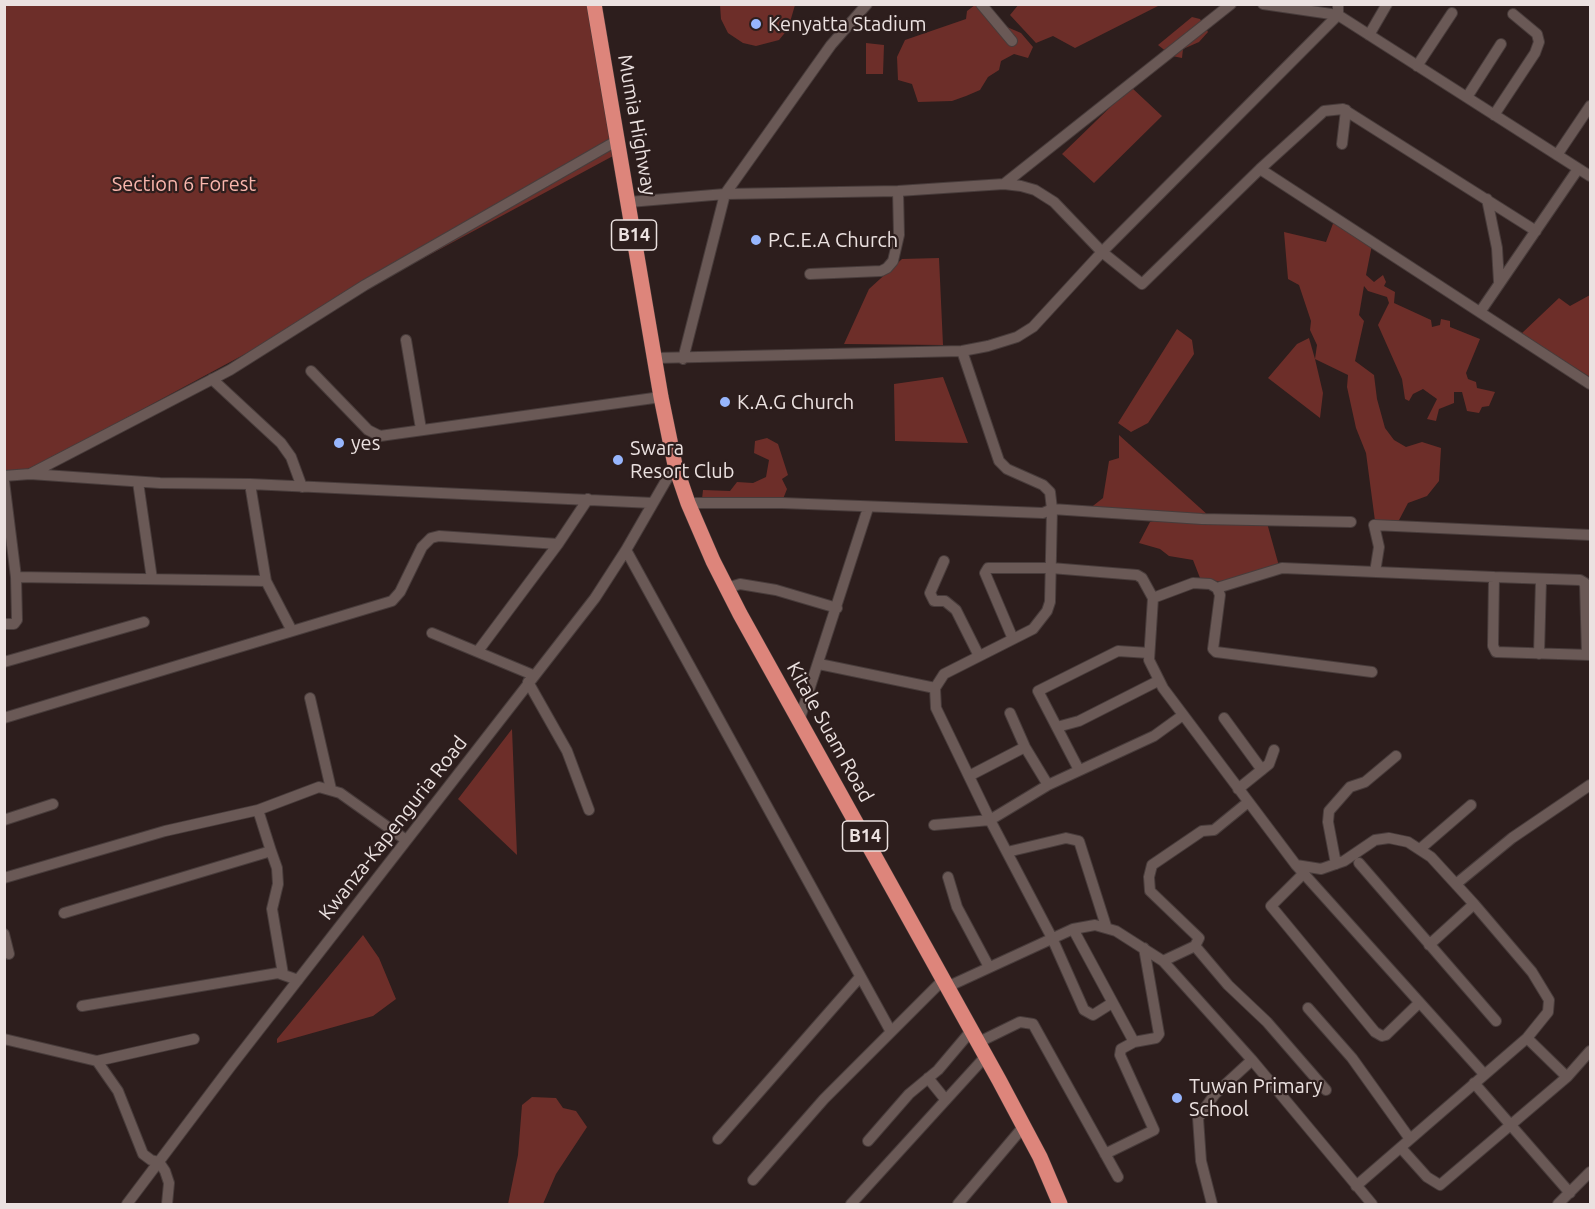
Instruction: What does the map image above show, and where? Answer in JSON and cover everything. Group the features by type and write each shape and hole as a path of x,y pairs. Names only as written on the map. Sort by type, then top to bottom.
{"highway":[{"name":"Mumia Highway","path":"594,4 661,397 675,465"},
{"name":"Kitale Suam Road","path":"675,465 688,502 727,588 1024,1126 1060,1204"}],"street":[{"path":"683,359 725,194 831,45 867,4"},
{"path":"981,4 1012,41"},
{"path":"1004,184 1231,4"},
{"path":"1263,4 1338,10 1369,35 1590,176"},
{"path":"1369,35 1387,4"},
{"path":"655,358 962,351 1008,341 1032,327 1338,10"},
{"path":"1417,66 1452,13"},
{"path":"1494,115 1535,53 1539,42 1537,34 1513,14"},
{"path":"1467,97 1502,44"},
{"path":"1557,155 1590,106"},
{"path":"629,202 725,194 898,191 1004,184 1035,190 1054,202 1102,252 1139,284 1144,284 1260,169 1324,111 1337,108 1346,110 1536,231"},
{"path":"1342,144 1346,110"},
{"path":"30,474 212,380 365,285 618,140"},
{"path":"1260,169 1590,384"},
{"path":"1480,312 1578,169"},
{"path":"810,274 880,271 887,268 893,261 899,235 898,191"},
{"path":"1487,199 1497,248 1500,282"},
{"path":"406,340 421,429"},
{"path":"962,351 999,461 1007,469 1042,485 1050,492 1052,509 1050,602 1047,611 1033,629 944,674 935,688 938,714 1052,938 1084,1010 1093,1014 1112,1003"},
{"path":"311,371 374,435 661,397"},
{"path":"212,380 281,443 291,457 302,487"},
{"name":"Kwanza-Kapenguria Road","path":"127,1204 595,598 626,550 675,465"},
{"path":"4,476 30,474 138,482 250,484 653,504"},
{"path":"4,481 7,534 16,577 17,620 14,624 4,624"},
{"path":"138,482 152,579"},
{"path":"250,484 266,581 292,631"},
{"path":"478,651 558,544 588,499"},
{"path":"688,502 782,503 1043,513 1052,509 1202,519 1351,522"},
{"path":"800,721 868,508"},
{"path":"1375,572 1379,547 1374,525 1590,535"},
{"path":"4,718 392,601 396,598 422,547 431,538 558,544"},
{"path":"626,550 890,1030"},
{"path":"944,561 930,593 934,601 945,601 956,610 979,656"},
{"path":"1013,639 986,570 991,567 1051,568 1137,575 1146,582 1153,598 1149,653 1151,668 1158,681 1247,803 1300,870 1484,1074"},
{"path":"1153,598 1193,583 1204,582 1217,588 1282,568 1580,580 1585,583 1589,655 1498,653 1494,651 1494,577"},
{"path":"16,577 266,581"},
{"path":"1539,654 1540,580"},
{"path":"727,588 740,584 776,590 837,608"},
{"path":"1217,588 1220,595 1214,651 1372,672"},
{"path":"4,662 144,622"},
{"path":"432,633 478,651 531,678 567,751 589,810"},
{"path":"1079,770 1038,691 1118,651 1149,653"},
{"path":"819,664 935,688"},
{"path":"1057,727 1078,721 1158,681"},
{"path":"310,698 331,789"},
{"path":"1010,713 1025,747 1048,785"},
{"path":"934,825 963,825 990,820 1048,785 1154,736 1183,715"},
{"path":"1224,717 1262,770"},
{"path":"969,776 1025,747"},
{"path":"1238,789 1273,759 1274,750"},
{"path":"1336,864 1328,822 1329,811 1350,787 1365,782 1396,756"},
{"path":"1456,884 1512,838 1590,785"},
{"path":"4,878 165,831 258,810 319,787 331,789 406,840"},
{"path":"1163,961 1195,946 1199,938 1150,891 1149,877 1152,865 1202,831 1214,830 1247,803"},
{"path":"4,820 53,804"},
{"path":"1420,849 1471,805"},
{"path":"258,810 277,868 278,884 272,909 283,974"},
{"path":"1007,852 1066,838 1079,841 1106,926"},
{"path":"1356,1186 1527,1038 1548,1012 1549,1000 1546,992 1509,942 1456,884 1420,849 1397,838 1375,840 1344,861 1321,868 1300,870 1270,906 1375,1032 1382,1036 1386,1035 1419,1003"},
{"path":"64,913 271,851"},
{"path":"1359,863 1496,1021"},
{"path":"948,877 952,896 989,968"},
{"path":"1429,945 1474,904"},
{"path":"753,1180 824,1099 890,1030 945,984 989,968 1073,929 1095,925 1106,926 1163,961 1252,1060 1372,1204"},
{"path":"1073,929 1134,1042"},
{"path":"4,934 9,954"},
{"path":"1195,946 1228,985 1268,1022 1326,1090"},
{"path":"1106,1154 1154,1130 1120,1059 1121,1049 1134,1042 1155,1038 1159,1034 1144,948"},
{"path":"82,1006 202,984 283,974 298,980"},
{"path":"717,1139 860,977"},
{"path":"1308,1008 1352,1058 1410,1139"},
{"path":"868,1141 928,1078 974,1037 1020,1022 1033,1024 1118,1177"},
{"path":"1527,1038 1568,1077"},
{"path":"4,1039 97,1061 194,1039"},
{"path":"1401,1148 1427,1177 1440,1185 1568,1077 1590,1051"},
{"path":"851,1204 985,1057"},
{"path":"1212,1204 1201,1161 1198,1119 1215,1094 1252,1060"},
{"path":"97,1061 118,1091 143,1154 151,1161 159,1162 169,1182 167,1204"},
{"path":"928,1078 945,1099"},
{"path":"1474,1083 1570,1193"},
{"path":"958,1204 1024,1126"},
{"path":"1558,1204 1590,1172"}],"green space":[{"name":"Kenyatta Stadium","path":"720,4 795,5 788,29 779,40 756,46 743,43 728,33 721,19"},
{"path":"1019,4 1160,5 1075,48 1053,36 1036,43 1010,15"},
{"name":"Section 6 Forest","path":"5,5 602,5 626,149 11,480 5,480"},
{"path":"975,5 1000,24 1021,33 1033,47 1028,58 1014,54 1001,61 999,70 988,77 980,90 966,96 952,101 918,102 912,84 898,80 897,57 905,40 966,19 967,11"},
{"path":"1192,17 1200,19 1208,32 1199,42 1183,49 1182,58 1172,56 1158,45"},
{"path":"866,43 884,45 883,74 866,74"},
{"path":"1131,87 1162,116 1094,183 1062,154"},
{"path":"1334,221 1372,245 1366,275 1374,282 1383,275 1386,282 1384,286 1395,292 1394,303 1431,320 1432,327 1440,325 1441,319 1450,321 1450,327 1480,339 1466,373 1468,379 1476,382 1477,388 1495,392 1489,406 1482,407 1479,413 1467,411 1462,392 1454,392 1454,403 1439,409 1436,421 1427,419 1437,399 1423,389 1413,394 1409,401 1405,399 1402,379 1378,325 1389,303 1387,297 1368,291 1364,286 1359,315 1364,321 1355,361 1374,375 1377,399 1385,428 1394,440 1406,447 1422,442 1441,448 1439,481 1427,496 1408,503 1398,522 1375,521 1366,453 1356,428 1347,387 1348,375 1315,359 1317,345 1310,330 1311,321 1299,285 1288,279 1284,232 1326,242"},
{"path":"939,258 943,345 844,344 869,289 902,259"},
{"path":"1590,295 1590,377 1521,334 1559,298 1570,306"},
{"path":"1177,329 1192,340 1194,354 1148,423 1131,432 1118,423"},
{"path":"1309,338 1323,393 1320,418 1268,378 1297,344"},
{"path":"943,377 968,443 895,441 894,384"},
{"path":"1119,435 1209,516 1089,509 1103,498 1109,461 1119,458"},
{"path":"767,438 778,444 788,475 782,479 787,489 783,499 702,499 703,490 730,491 737,482 753,483 766,477 769,460 754,453 755,441"},
{"path":"1157,520 1267,523 1279,566 1222,582 1200,578 1193,560 1169,556 1160,549 1139,543 1150,522"},
{"path":"512,729 517,855 458,799"},
{"path":"363,935 379,958 396,999 373,1016 277,1043 277,1039"},
{"path":"532,1097 556,1098 563,1108 576,1111 587,1127 556,1174 543,1204 508,1204 518,1155 522,1105"}],"place":[{"name":"Kenyatta Stadium","path":"756,24"},
{"name":"P.C.E.A Church","path":"756,240"},
{"name":"K.A.G Church","path":"725,402"},
{"name":"yes","path":"339,443"},
{"name":"Swara Resort Club","path":"618,460"},
{"name":"Tuwan Primary School","path":"1177,1098"}]}
